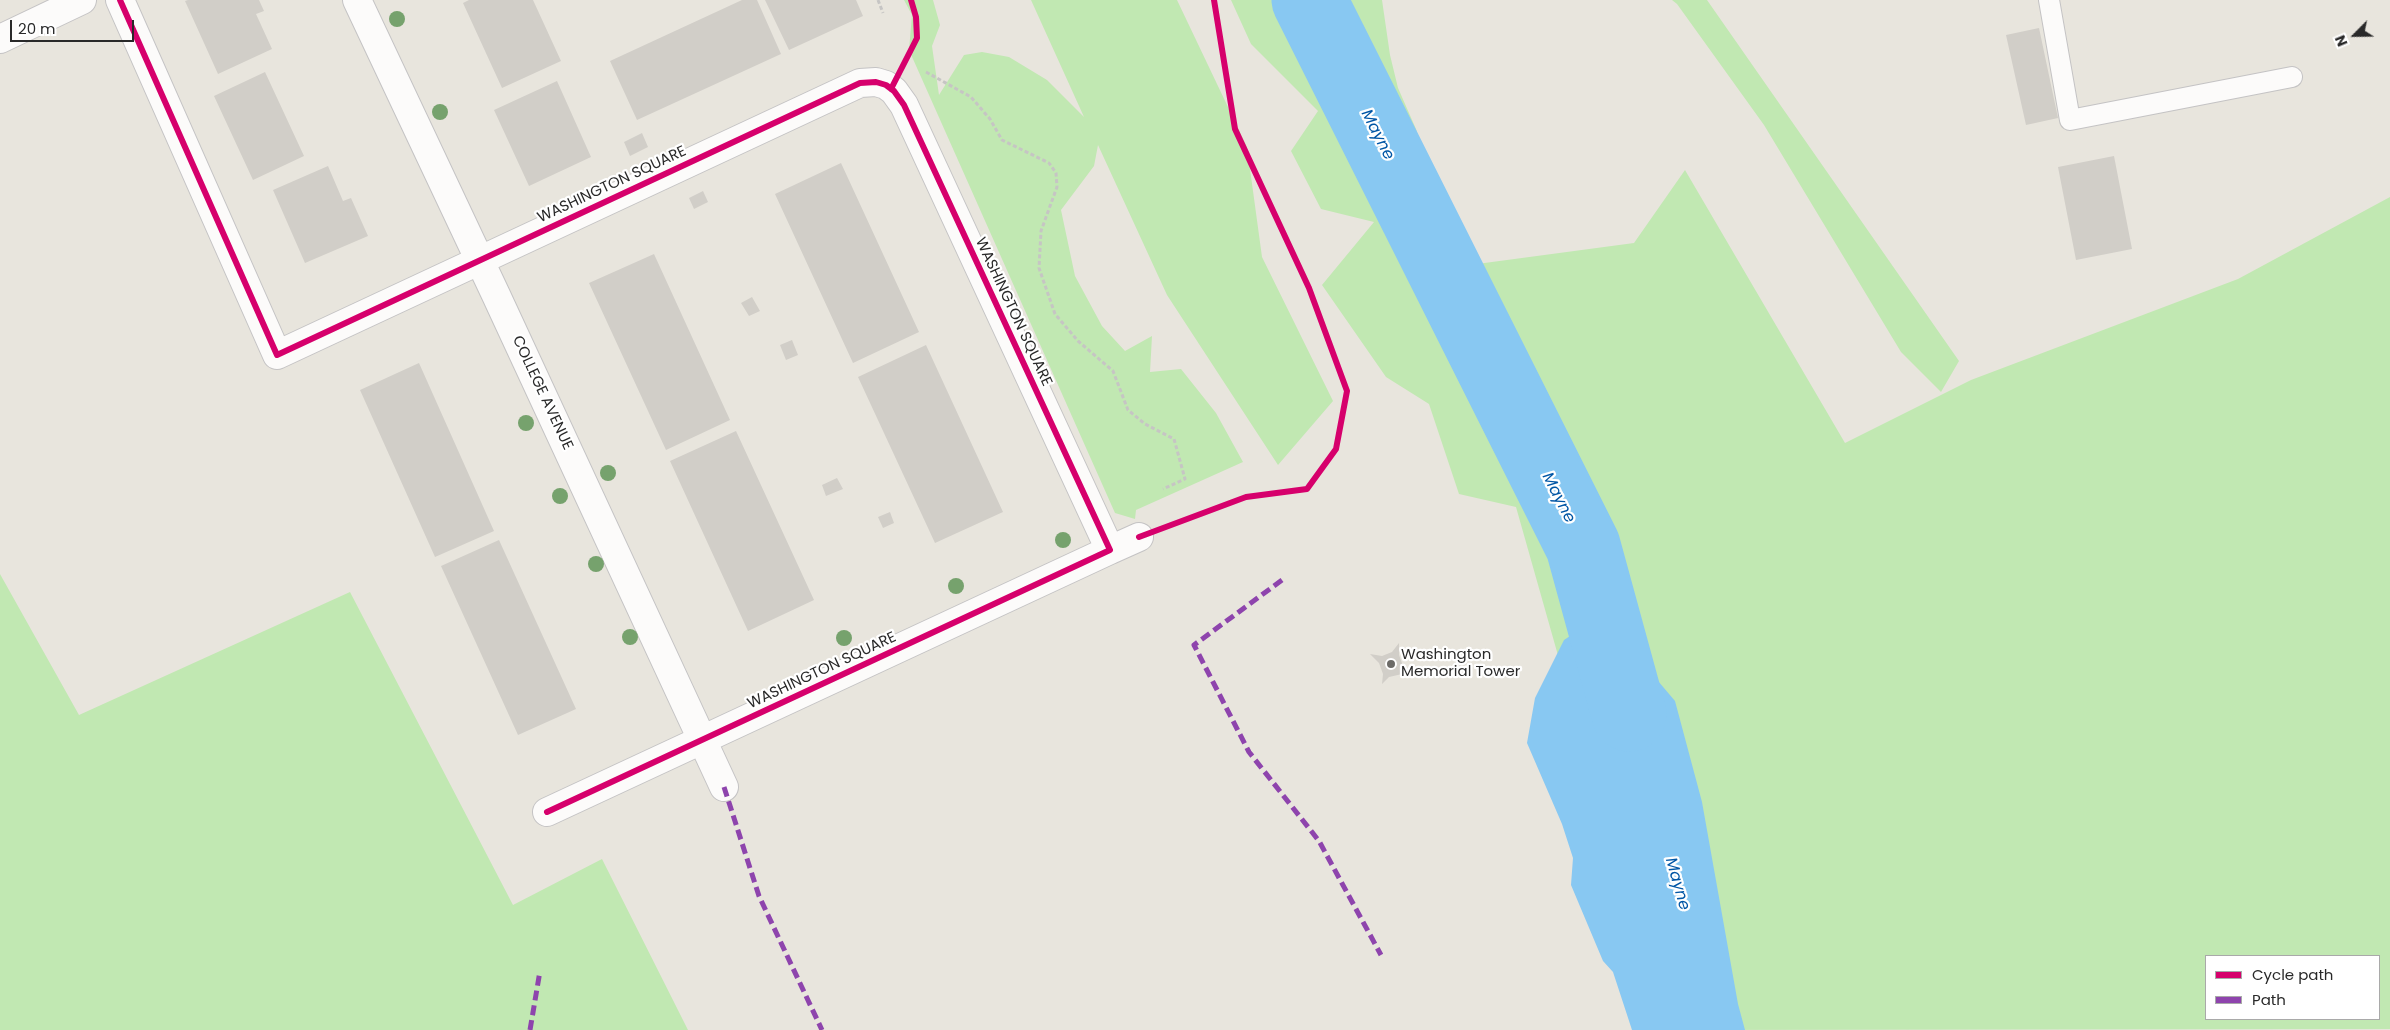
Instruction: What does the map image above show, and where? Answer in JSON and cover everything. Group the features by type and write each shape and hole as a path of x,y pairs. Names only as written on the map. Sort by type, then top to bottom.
{"street":[{"path":"0,38 82,0"},
{"name":"WASHINGTON SQUARE","path":"120,0 277,355 860,83 876,82 891,89 904,105 1110,550 547,812"},
{"name":"COLLEGE AVENUE","path":"356,0 480,261 724,787"},
{"path":"1110,550 1139,537"}],"lane":[{"path":"2049,0 2070,120 2292,77"}],"path":[{"path":"878,0 883,13"},
{"path":"891,89 906,60 971,97 990,119 1002,140 1050,163 1056,173 1057,187 1041,231 1039,268 1042,277 1055,314 1078,341 1102,359 1112,371 1128,410 1146,424 1174,439 1185,479 1163,490"}],"green space":[{"path":"904,0 933,0 940,25 932,46 939,95 964,55 982,52 1009,57 1047,80 1084,117 1031,0 1177,0 1247,147 1262,257 1333,401 1278,465 1167,295 1098,145 1094,166 1061,210 1075,276 1102,326 1125,351 1152,336 1150,372 1181,369 1216,413 1243,462 1136,510 1135,519 1115,513 909,50 912,15"},
{"path":"1231,0 1382,0 1390,55 1398,88 1416,129 1444,217 1477,264 1634,243 1685,170 1845,443 1971,380 2238,279 2390,197 2390,1029 1664,1030 1516,507 1459,494 1429,404 1386,377 1322,285 1374,222 1321,209 1291,151 1318,111 1251,44"},
{"path":"1672,0 1707,0 1959,361 1941,392 1901,352 1764,125 1677,4"},
{"path":"0,574 79,715 350,592 513,905 602,859 688,1030 0,1030"}],"water":[{"path":"1602,615 1675,701 1702,802 1738,1004 1745,1030 1632,1030 1613,972 1603,961 1571,885 1573,858 1562,824 1527,743 1535,698 1564,640"}],"building":[{"path":"259,0 264,11 256,14 272,49 218,74 185,1"},
{"path":"469,0 533,0 561,61 502,88 463,3"},
{"path":"742,0 757,0 781,54 637,120 610,61"},
{"path":"765,0 856,0 863,16 789,50"},
{"path":"2039,28 2058,118 2026,125 2006,35"},
{"path":"265,72 304,156 253,180 214,96"},
{"path":"557,81 591,157 529,186 494,110"},
{"path":"642,133 648,147 630,156 624,142"},
{"path":"2114,156 2132,249 2076,260 2058,167"},
{"path":"841,163 919,332 853,363 775,194"},
{"path":"328,166 343,201 351,198 368,236 305,263 273,190"},
{"path":"703,191 708,202 694,209 689,198"},
{"path":"654,254 730,420 666,450 589,283"},
{"path":"752,297 760,311 749,316 741,303"},
{"path":"792,340 798,355 786,360 780,345"},
{"path":"926,345 1003,512 935,543 858,377"},
{"path":"419,363 494,531 435,557 360,390"},
{"path":"736,431 814,600 748,631 670,461"},
{"path":"837,478 843,489 826,496 822,485"},
{"path":"890,512 894,523 883,528 878,517"},
{"path":"499,540 576,709 518,735 441,566"},
{"name":"Washington Memorial Tower","path":"1399,643 1399,655 1403,666 1411,672 1389,677 1382,684 1383,674 1379,663 1370,654 1382,656 1392,652"}],"waterway":[{"name":"Mayne","path":"1309,0 1583,546 1629,714"}],"marked path":[{"path":"1282,580 1194,645 1249,752 1319,841 1381,955"},
{"path":"724,787 759,896 822,1030"},
{"path":"530,1030 540,971"}],"cycle path":[{"path":"120,0 277,355 860,83 876,82 886,85 894,91 904,105 1110,550 547,812"},
{"path":"891,89 917,38 916,17 911,0"},
{"path":"1139,537 1246,497 1307,489 1336,449 1347,391 1309,288 1235,129 1214,0"}],"place":[{"name":"Washington Memorial Tower","path":"1391,664"}]}
